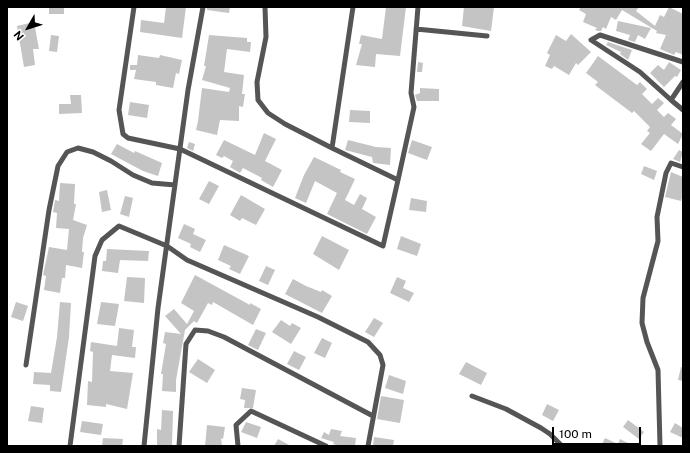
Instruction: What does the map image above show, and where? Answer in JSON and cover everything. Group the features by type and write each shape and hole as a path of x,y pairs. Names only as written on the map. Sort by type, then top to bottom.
{"street":[{"path":"134,7 119,110 123,134 128,138 180,149 382,246 414,107 411,93 418,7"},
{"path":"144,446 158,308 188,90 203,7"},
{"path":"264,7 266,37 257,82 258,100 268,113 285,124 398,180"},
{"path":"332,148 353,7"},
{"path":"416,29 486,36"},
{"path":"683,62 600,35 591,40 640,72 683,110"},
{"path":"671,100 683,82"},
{"path":"26,365 55,181 58,166 68,152 78,148 93,152 111,160 133,175 152,183 175,185"},
{"path":"660,446 658,370 647,342 642,323 643,298 658,241 657,217 666,172 671,163 683,167"},
{"path":"70,446 95,256 102,240 119,226 167,246 187,260 318,317 368,342 380,355 382,365 368,446"},
{"path":"179,446 186,344 196,330 208,331 224,337 373,416"},
{"path":"472,396 506,410 541,428 550,434 562,446"},
{"path":"238,446 236,425 251,411 326,446"}],"building":[{"path":"49,7 64,7 64,14 49,14"},
{"path":"166,7 186,7 182,38 140,32 141,20 164,23"},
{"path":"207,7 230,7 229,13 207,10"},
{"path":"386,7 406,7 400,56 376,54 375,67 356,65 362,44 359,44 361,35 382,39"},
{"path":"464,7 494,7 491,31 462,26"},
{"path":"581,7 639,7 636,11 655,26 660,15 664,17 669,7 683,14 683,55 676,52 674,55 660,49 666,35 656,33 657,31 622,10 616,20 611,17 606,29 603,27 601,31 595,30 597,28 583,22 586,14 579,10"},
{"path":"618,21 651,28 645,39 638,35 635,42 628,40 630,35 616,31"},
{"path":"34,22 39,49 33,49 35,65 24,67 17,26"},
{"path":"571,34 591,52 578,65 576,63 569,75 554,66 552,69 545,66 550,55 547,53 556,35 566,41"},
{"path":"51,35 59,36 57,52 49,51"},
{"path":"209,35 247,38 247,42 251,42 250,52 227,49 224,72 244,75 242,94 245,94 243,107 239,106 239,121 220,120 217,135 196,130 202,88 229,92 230,88 202,80 206,66 204,66"},
{"path":"608,42 632,50 628,60 620,54 621,52 606,45"},
{"path":"138,55 159,58 160,55 182,60 179,74 176,73 173,88 156,85 156,82 134,79 136,70 130,70 130,65 137,65"},
{"path":"598,56 637,85 640,82 647,89 642,94 652,104 658,98 664,103 657,110 664,117 668,113 676,119 671,125 683,134 678,144 664,134 651,151 641,144 650,133 647,131 650,127 634,111 632,113 595,85 598,82 586,73"},
{"path":"418,62 423,63 422,72 417,72"},
{"path":"669,62 681,70 677,77 675,76 664,87 650,73 658,65 664,70"},
{"path":"420,88 439,89 439,101 417,101 415,95 420,93"},
{"path":"70,95 81,95 82,113 59,114 59,104 71,104"},
{"path":"130,102 149,105 147,118 128,115"},
{"path":"350,110 370,111 370,123 349,122"},
{"path":"264,133 276,139 265,161 282,170 273,187 261,180 262,178 243,168 240,173 230,167 233,161 224,156 222,158 216,155 224,140 255,155"},
{"path":"348,140 376,147 391,148 390,165 373,163 372,157 345,150"},
{"path":"412,140 432,147 427,160 408,153"},
{"path":"189,142 195,144 193,151 187,148"},
{"path":"117,144 134,153 135,151 162,163 158,176 143,171 111,154"},
{"path":"679,150 683,152 680,162 673,159"},
{"path":"314,157 341,170 340,172 355,179 345,200 354,205 360,194 367,198 362,209 376,217 367,234 327,214 337,193 315,181 306,203 295,198 304,175"},
{"path":"644,166 657,171 654,180 641,174"},
{"path":"671,172 683,177 683,194 681,201 665,197"},
{"path":"209,181 219,186 209,204 199,199"},
{"path":"60,183 75,184 74,204 76,204 73,220 87,225 83,238 82,252 84,252 82,268 66,265 65,278 62,278 60,293 44,290 46,276 43,275 49,247 67,250 69,229 56,228 57,213 53,212 55,200 59,201"},
{"path":"107,190 111,210 102,212 99,192"},
{"path":"241,195 265,209 256,225 242,218 240,221 230,215"},
{"path":"125,196 133,198 129,217 120,214"},
{"path":"411,198 427,201 426,212 409,210"},
{"path":"184,224 195,229 193,234 206,240 200,252 190,247 191,244 178,238"},
{"path":"322,236 349,250 339,270 313,254"},
{"path":"401,236 421,244 417,256 397,249"},
{"path":"224,245 249,256 240,274 229,269 231,266 218,260"},
{"path":"107,249 149,251 148,261 120,260 118,273 102,271 103,261 106,261"},
{"path":"266,266 275,270 268,285 259,281"},
{"path":"195,275 250,305 250,303 261,309 253,325 213,302 212,305 208,303 197,323 194,321 185,330 176,380 176,392 162,391 163,374 161,374 166,344 163,343 165,332 181,334 165,316 174,309 187,324 194,311 181,303"},
{"path":"127,277 145,278 144,303 124,301"},
{"path":"397,277 406,281 403,288 414,293 409,302 390,293"},
{"path":"293,279 321,292 322,290 332,296 322,313 285,294"},
{"path":"16,302 28,306 23,321 11,317"},
{"path":"60,302 71,303 69,337 61,392 50,391 50,385 33,384 34,372 51,373 57,337"},
{"path":"101,302 119,304 115,326 97,324"},
{"path":"374,318 383,323 374,337 365,332"},
{"path":"281,320 290,326 292,323 301,328 291,344 272,332"},
{"path":"119,328 134,330 132,347 136,347 135,358 112,355 110,371 133,373 127,409 106,404 106,407 87,405 88,381 92,382 93,352 90,351 91,342 117,346"},
{"path":"256,329 266,333 258,350 248,345"},
{"path":"322,338 332,343 325,358 314,353"},
{"path":"294,351 306,357 299,370 287,364"},
{"path":"198,359 215,370 207,383 189,372"},
{"path":"466,362 487,373 481,385 459,374"},
{"path":"681,367 683,367 683,381 678,380"},
{"path":"389,375 406,381 403,394 385,388"},
{"path":"242,388 256,390 253,408 244,408 245,400 240,399"},
{"path":"381,396 404,400 400,423 377,419"},
{"path":"547,404 559,410 553,421 542,415"},
{"path":"31,406 44,408 42,423 28,421"},
{"path":"162,410 173,411 172,446 157,446 157,429 161,430"},
{"path":"628,420 644,432 639,439 623,427"},
{"path":"82,421 103,424 101,435 80,432"},
{"path":"246,422 261,427 257,438 241,432"},
{"path":"675,423 683,428 683,438 670,432"},
{"path":"207,425 225,427 223,439 221,438 222,446 205,446"},
{"path":"331,429 342,431 340,436 356,438 355,446 340,446 333,444 334,442 321,438 324,432 329,435"},
{"path":"374,437 394,440 393,446 373,446"},
{"path":"103,438 123,439 122,446 102,446"},
{"path":"605,438 618,444 620,439 634,446 601,446"},
{"path":"278,439 291,446 274,446"}]}
